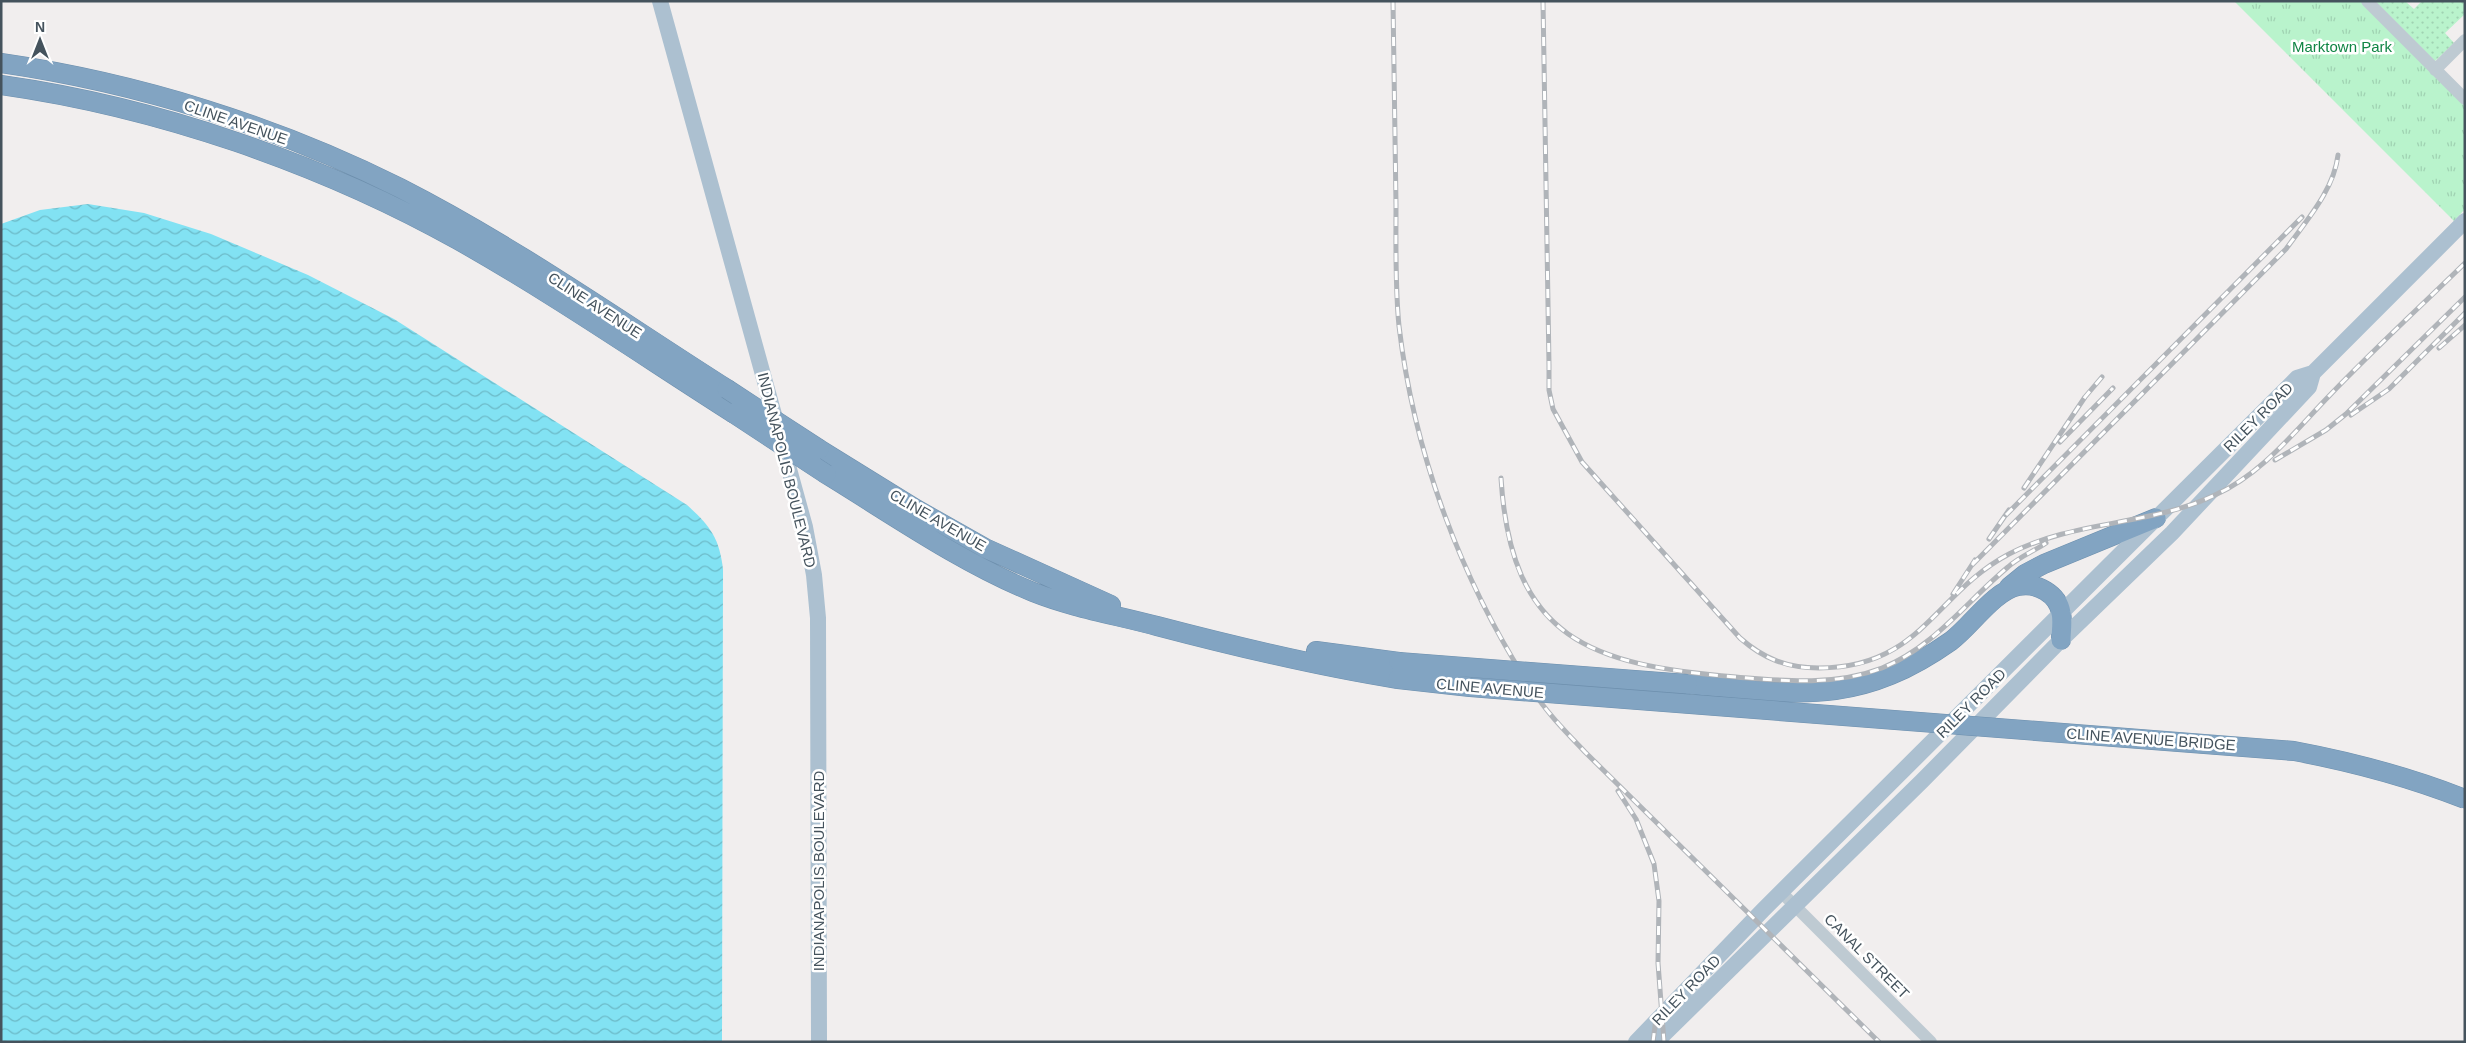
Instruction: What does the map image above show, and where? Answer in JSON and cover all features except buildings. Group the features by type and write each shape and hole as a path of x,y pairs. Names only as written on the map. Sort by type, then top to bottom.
{"highway":[{"name":"CLINE AVENUE","path":"1,63 62,73 182,103 270,132 366,172 486,236 916,509 985,548 1156,625"},
{"name":"CLINE AVENUE","path":"1,84 104,104 166,121 262,152 366,194 478,252 826,474 958,555 1034,592 1085,608 1297,660 1398,670 1480,688 1830,714"},
{"path":"1105,603 1229,635 1340,656 1398,670 1687,684 1793,693 1834,691 1867,685 1894,675 1932,654 1959,635 2016,580 2044,564 2156,518"},
{"path":"2004,592 2018,586 2043,588 2056,601 2061,613 2061,640"},
{"name":"CLINE AVENUE BRIDGE","path":"1830,714 2294,751 2379,769 2465,799"}],"main road":[{"name":"INDIANAPOLIS BOULEVARD","path":"660,1 805,528 814,574 818,618 819,1042"},
{"name":"RILEY ROAD","path":"1656,1042 2061,640 2172,533 2308,387 2313,374 2465,221"},
{"name":"RILEY ROAD","path":"1636,1042 1781,892 2296,378 2313,374"}],"street":[{"path":"2367,1 2465,99"},
{"path":"2435,70 2465,40"},
{"name":"CANAL STREET","path":"1781,892 1931,1042"}],"green space":[{"name":"Marktown Park","path":"2234,1 2361,1 2465,106 2465,209 2454,221"},
{"path":"2375,1 2405,1 2414,9 2422,1 2465,1 2465,14 2445,33 2454,43 2435,61"}],"water":[{"path":"88,204 144,213 211,234 308,275 394,319 687,505 702,519 716,540 723,569 722,1042 1,1042 1,224 40,210"}],"railway":[{"path":"1393,1 1396,266 1399,326 1416,422 1429,469 1463,562 1507,650 1551,715 1585,752 1879,1042"},
{"path":"1543,1 1549,390 1553,409 1582,462 1740,638 1758,652 1786,664 1819,668 1853,665 1881,656 1904,642 1924,626 1962,588 1984,570 2009,554 2059,535 2165,513 2215,495 2232,486 2277,451 2330,395 2465,263"},
{"path":"1972,565 2286,249 2325,193 2331,181 2338,155"},
{"path":"2006,515 2302,217"},
{"path":"2275,460 2326,430 2346,414 2465,297"},
{"path":"2351,415 2389,389 2465,313"},
{"path":"2439,348 2465,325"},
{"path":"2024,488 2085,397 2102,377"},
{"path":"2060,442 2113,388"},
{"path":"1501,478 1508,533 1522,576 1542,609 1568,634 1601,651 1640,664 1685,672 1754,679 1809,681 1846,678 1882,668 1901,659 1934,636 2012,563 2046,543"},
{"path":"1989,539 2009,510"},
{"path":"1953,594 1975,560"},
{"path":"1618,791 1636,819 1654,864 1659,901 1658,963 1664,1042"},
{"path":"1653,1042 1656,1018"}]}
